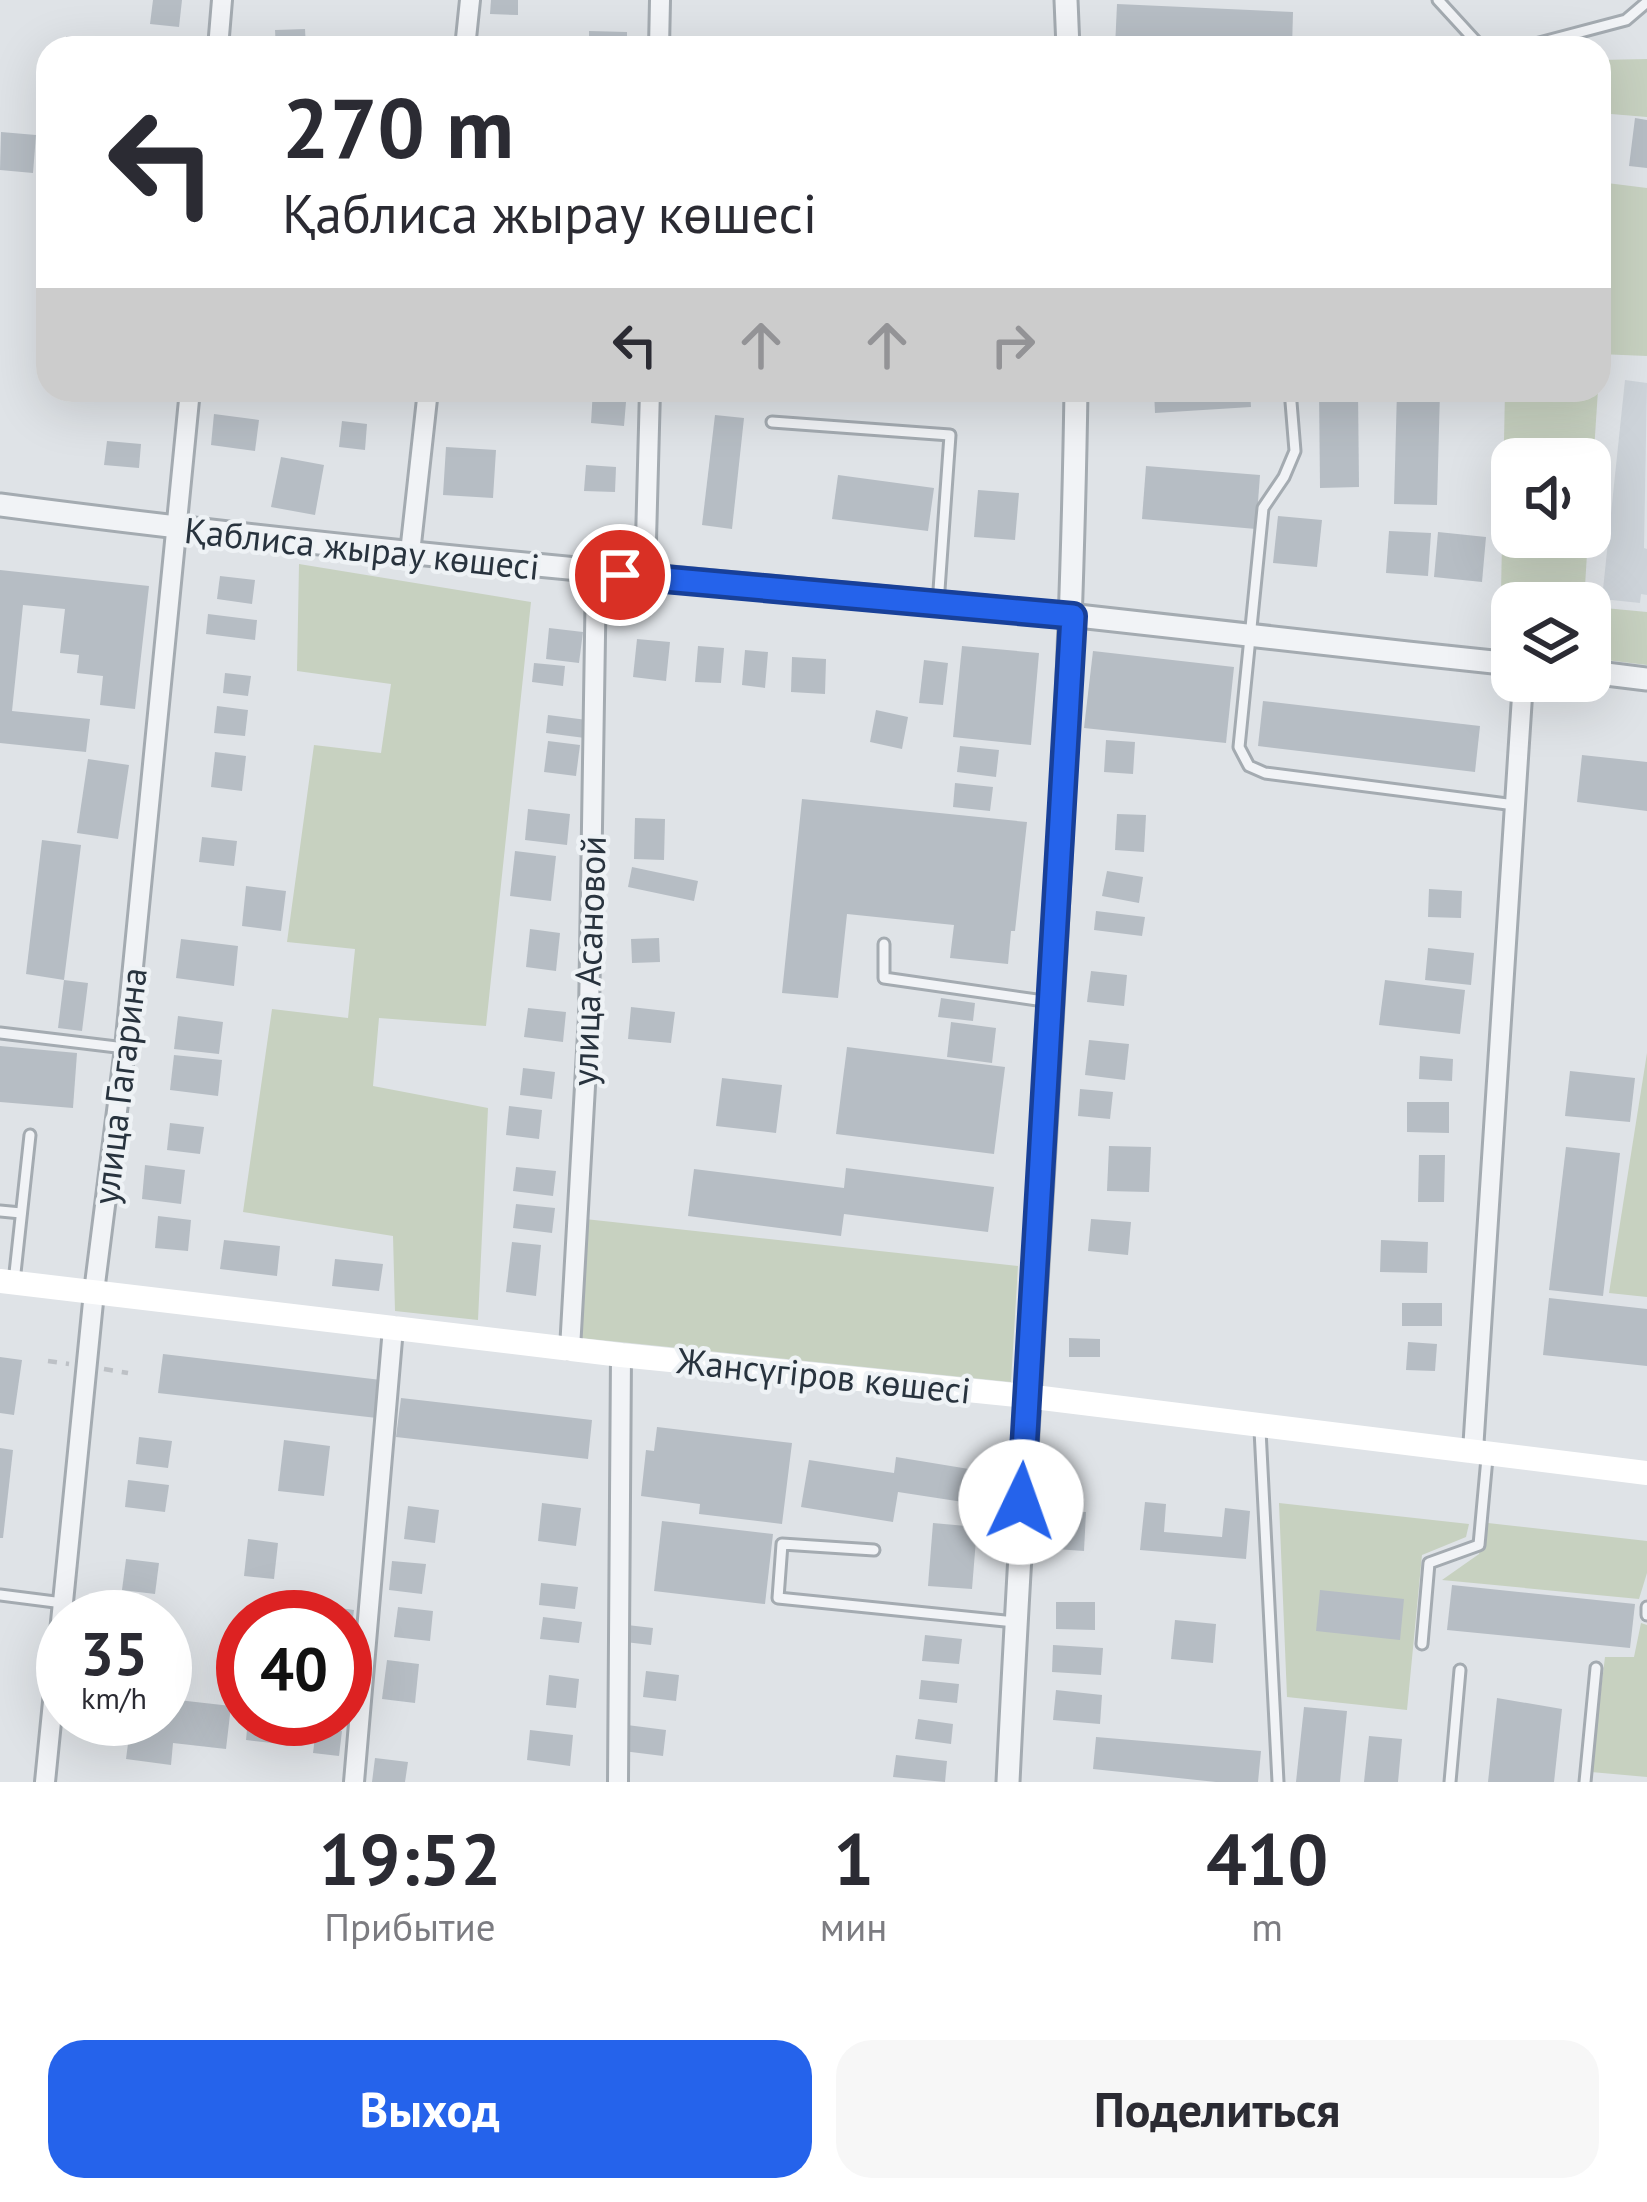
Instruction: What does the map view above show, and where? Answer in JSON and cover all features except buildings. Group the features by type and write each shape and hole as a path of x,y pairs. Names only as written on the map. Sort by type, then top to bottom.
{"main road":[{"name":"Жансүгіров көшесі","path":"7,1282 621,1355 1026,1396 1647,1473"}],"street":[{"path":"219,36 222,0"},
{"path":"466,36 470,0"},
{"path":"659,36 660,0"},
{"path":"1066,0 1068,36"},
{"name":"улица Гагарина","path":"64,1590 94,1292 125,1048 189,402"},
{"path":"410,553 427,402"},
{"path":"645,578 650,402"},
{"path":"1008,1782 1073,616 1076,402"},
{"name":"Қаблиса жырау көшесі","path":"0,505 178,529 596,573 1073,616 1491,662"},
{"name":"улица Асановой","path":"570,1349 589,1016 596,573"},
{"path":"1611,675 1647,679"},
{"path":"1480,1452 1522,702"},
{"path":"354,1782 393,1328"},
{"path":"618,1782 621,1355"},
{"name":"улица Гагарина","path":"46,1782 49,1746"}],"lane":[{"path":"1438,0 1472,36"},
{"path":"1565,36 1626,20 1647,2"},
{"path":"1291,402 1295,451 1263,508 1239,747 1249,766 1265,773 1515,805"},
{"path":"772,422 950,436 938,604"},
{"path":"884,944 884,978 1051,1002"},
{"path":"0,1033 125,1048"},
{"path":"7,1282 30,1135"},
{"path":"0,1211 21,1213"},
{"path":"1259,1424 1279,1782"},
{"path":"1423,1644 1429,1563 1479,1545 1480,1452"},
{"path":"874,1550 782,1544 778,1598 1015,1622"},
{"path":"0,1595 36,1600"},
{"path":"1585,1782 1596,1668"},
{"path":"1450,1782 1460,1670"}],"shaded area":[{"path":"1625,380 1647,383 1647,595 1641,594 1640,603 1611,600 1611,582 1604,582 1606,558 1611,558"}],"green space":[{"path":"1647,59 1647,117 1611,114 1611,60"},
{"path":"1611,184 1647,188 1647,356 1611,354"},
{"path":"1505,402 1597,402 1595,438 1504,438"},
{"path":"1502,558 1587,558 1585,582 1501,582"},
{"path":"299,564 531,602 486,1026 379,1018 373,1086 488,1108 478,1320 395,1311 393,1236 243,1212 272,1009 348,1018 355,949 287,942 314,745 381,753 391,684 297,671"},
{"path":"1611,609 1647,612 1647,665 1611,661"},
{"path":"1647,1053 1647,1297 1609,1293"},
{"path":"585,1219 1018,1266 1011,1382 581,1338"},
{"path":"1279,1503 1469,1524 1466,1537 1422,1555 1407,1710 1287,1697"},
{"path":"1488,1523 1647,1541 1647,1573 1639,1599 1442,1580 1479,1554"},
{"path":"1641,1623 1647,1625 1647,1777 1591,1772 1605,1657 1634,1657"}],"route":[{"path":"620,575 1073,616 1021,1502"}]}
